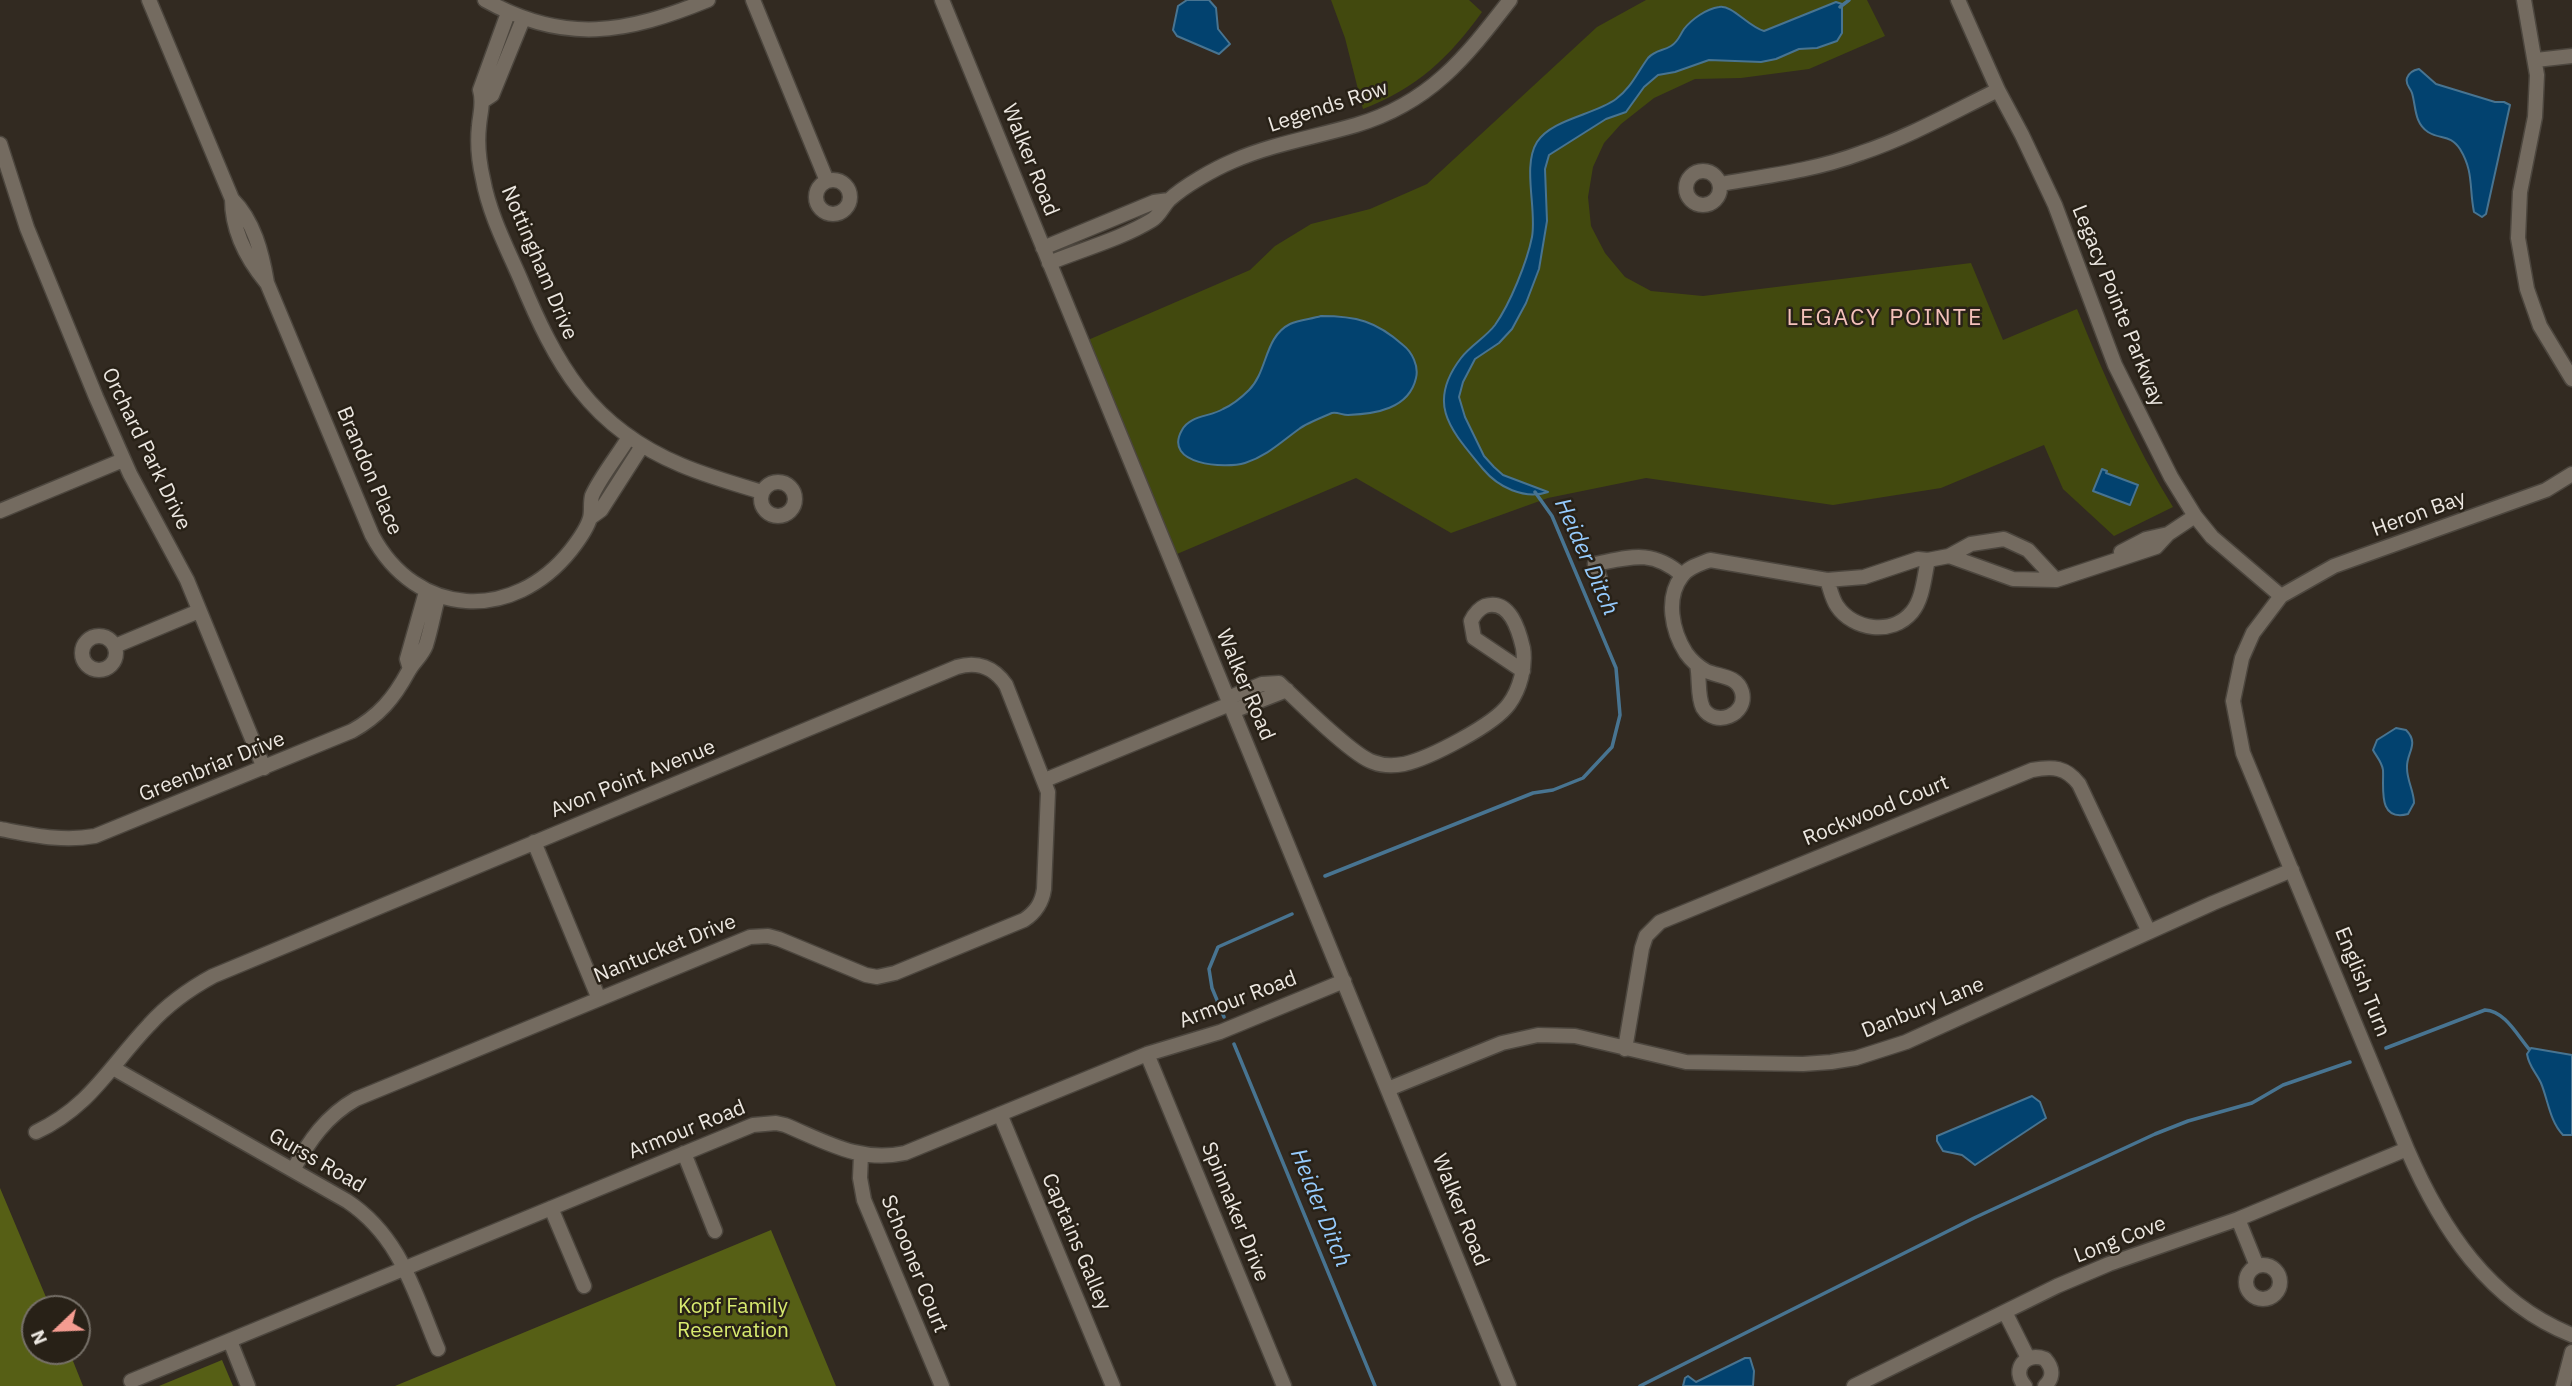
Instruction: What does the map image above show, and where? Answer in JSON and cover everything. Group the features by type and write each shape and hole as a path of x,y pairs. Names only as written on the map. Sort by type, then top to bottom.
{"street":[{"name":"Brandon Place","path":"149,0 232,199 232,214 244,248 267,283 372,535 392,566 406,579 432,594"},
{"path":"485,0 523,19 566,28 621,28 657,20 708,0"},
{"path":"753,0 827,181"},
{"name":"Walker Road","path":"942,0 1510,1386"},
{"name":"Legends Row","path":"1049,263 1133,231 1156,217 1169,200 1232,161 1271,147 1358,124 1396,109 1431,88 1462,61 1510,0"},
{"name":"Legacy Pointe Parkway","path":"1958,0 1998,90 2055,205 2096,318 2132,402 2171,477 2195,516 2212,537 2281,596"},
{"path":"2524,0 2536,60 2535,117 2520,192 2518,238 2527,289 2540,326 2572,379"},
{"name":"Nottingham Drive","path":"508,13 480,90 483,101 478,146 483,181 537,320 558,361 603,415 642,446 682,466 762,492"},
{"name":"Nottingham Drive","path":"483,101 492,96 523,19"},
{"path":"2536,60 2572,56"},
{"path":"1720,184 1812,167 1859,154 1899,139 1998,90"},
{"name":"Orchard Park Drive","path":"0,144 27,228 123,460 176,558 264,768"},
{"name":"Legends Row","path":"1043,248 1154,202 1169,200"},
{"path":"432,594 476,601 495,599 521,590 542,577 561,561 577,542 590,518 592,497 629,437"},
{"path":"590,518 601,510 642,446"},
{"path":"0,511 123,460"},
{"name":"Heron Bay","path":"2281,596 2334,566 2546,490 2572,474"},
{"path":"1949,556 2013,579 2056,580 2108,562 2146,539 2168,534 2195,516"},
{"path":"1697,665 1682,644 1672,612 1672,594 1682,575 1696,565 1710,560 1827,580 1864,577 1918,559 1949,556 1970,544 2004,539 2028,550 2056,580"},
{"path":"1600,579 1595,564 1636,556 1657,558 1682,575"},
{"path":"1827,580 1835,604 1848,618 1873,628 1894,624 1912,613 1918,603 1928,560"},
{"name":"Greenbriar Drive","path":"0,829 54,839 95,836 362,726 387,704 401,687 410,668 407,659 432,594"},
{"name":"English Turn","path":"2281,596 2253,633 2242,658 2233,701 2243,753 2407,1149 2434,1207 2454,1239 2480,1271 2532,1315 2553,1328 2572,1335"},
{"path":"1045,780 1230,704 1271,682 1279,683 1355,752 1370,762 1389,766 1407,764 1498,716 1519,687 1522,671 1524,653 1513,619 1499,606 1482,608 1471,621 1474,638 1522,671"},
{"path":"114,646 199,611"},
{"name":"Avon Point Avenue","path":"36,1132 61,1119 83,1102 162,1011 213,976 964,665 984,666 1000,677 1045,780"},
{"name":"Rockwood Court","path":"1625,1049 1642,948 1646,936 1660,922 2032,770 2046,767 2065,770 2079,784 2149,932"},
{"name":"Nantucket Drive","path":"293,1170 315,1134 347,1105 757,935 779,939 866,975 877,976 895,973 1024,920 1038,907 1044,889 1048,799 1045,780"},
{"path":"534,842 599,999"},
{"name":"Danbury Lane","path":"1388,1089 1502,1043 1526,1036 1551,1034 1575,1036 1686,1062 1803,1064 1856,1058 1906,1042 2292,870"},
{"name":"Armour Road","path":"131,1381 753,1125 776,1123 861,1155 883,1157 905,1153 1147,1054 1220,1031 1344,981"},
{"name":"Spinnaker Drive","path":"1147,1054 1284,1386"},
{"name":"Gurss Road","path":"113,1068 347,1201 370,1218 392,1244 438,1349"},
{"name":"Captains Galley","path":"1000,1114 1113,1386"},
{"name":"Long Cove","path":"1854,1386 2109,1264 2238,1219 2407,1149"},
{"path":"684,1153 715,1231"},
{"name":"Schooner Court","path":"861,1155 860,1178 864,1200 942,1386"},
{"path":"551,1208 584,1286"},
{"path":"2238,1219 2257,1266"},
{"path":"2005,1312 2028,1358"},
{"path":"230,1341 248,1386"},
{"path":"2563,1386 2572,1352"},
{"path":"2025,1386 2019,1378 2020,1366 2028,1358 2039,1357 2049,1363 2052,1374 2045,1386"}],"green space":[{"path":"1331,0 1469,0 1482,12 1457,44 1430,70 1400,91 1363,109 1345,38"},
{"path":"1646,0 1867,0 1885,36 1809,69 1741,78 1695,79 1654,98 1621,124 1604,143 1593,167 1588,197 1591,226 1605,253 1625,277 1651,291 1703,296 1971,263 2003,340 2077,309 2121,410 2173,507 2114,536 2063,489 2044,445 1941,488 1833,505 1646,478 1548,498 1451,533 1356,478 1177,554 1088,340 1250,270 1275,246 1311,224 1370,209 1427,184 1597,27"},
{"path":"0,1188 45,1295 21,1295 21,1365 75,1365 83,1386 0,1386"},
{"name":"Kopf Family Reservation","path":"771,1230 836,1386 395,1386"},
{"path":"222,1360 233,1386 159,1386"}],"water":[{"path":"1187,0 1209,0 1216,8 1218,29 1230,44 1219,54 1177,36 1173,30 1178,6"},
{"path":"1836,2 1842,4 1842,33 1837,41 1817,48 1799,49 1761,62 1709,60 1658,75 1644,87 1626,112 1606,119 1549,155 1545,169 1547,221 1539,269 1512,329 1499,343 1475,359 1463,382 1459,397 1465,417 1484,456 1494,467 1503,475 1548,492 1521,493 1496,481 1483,469 1453,430 1444,404 1445,390 1450,375 1461,358 1501,316 1522,270 1532,237 1530,175 1537,142 1553,128 1616,99 1630,85 1651,55 1668,48 1691,22 1709,10 1724,7 1764,31"},
{"path":"2419,69 2436,84 2510,105 2486,214 2482,217 2474,212 2469,173 2460,149 2449,139 2428,132 2420,124 2407,84 2410,73"},
{"path":"1321,316 1365,321 1384,330 1406,348 1412,355 1417,373 1406,397 1380,411 1348,415 1332,413 1302,427 1267,453 1245,463 1224,465 1199,462 1181,451 1178,442 1186,425 1195,419 1218,412 1249,390 1260,374 1275,337 1282,330 1290,324"},
{"path":"2102,469 2138,485 2130,505 2093,491"},
{"path":"2396,728 2406,730 2412,740 2407,768 2414,803 2408,814 2398,815 2391,813 2384,801 2382,767 2373,750 2377,740"},
{"path":"2531,1048 2572,1055 2572,1135 2563,1135 2555,1124 2541,1083 2528,1059 2527,1054"},
{"path":"2032,1096 2040,1102 2046,1118 1975,1165 1962,1155 1943,1151 1937,1141 1937,1136"},
{"path":"1750,1358 1754,1371 1753,1386 1683,1386 1688,1376 1696,1382"}],"waterway":[{"name":"Heider Ditch","path":"1840,7 1849,0"},
{"name":"Heider Ditch","path":"1325,876 1533,793 1553,790 1583,778 1612,747 1620,715 1616,668 1552,516 1535,492"},
{"name":"Heider Ditch","path":"1224,1017 1212,988 1209,969 1218,947 1292,914"},
{"path":"2386,1048 2485,1010 2505,1019 2529,1049"},
{"name":"Heider Ditch","path":"1234,1044 1375,1386"},
{"path":"1640,1386 1974,1218 2155,1134 2188,1121 2252,1103 2283,1085 2350,1062"}],"district":[{"name":"LEGACY POINTE","path":"1885,318"}]}
